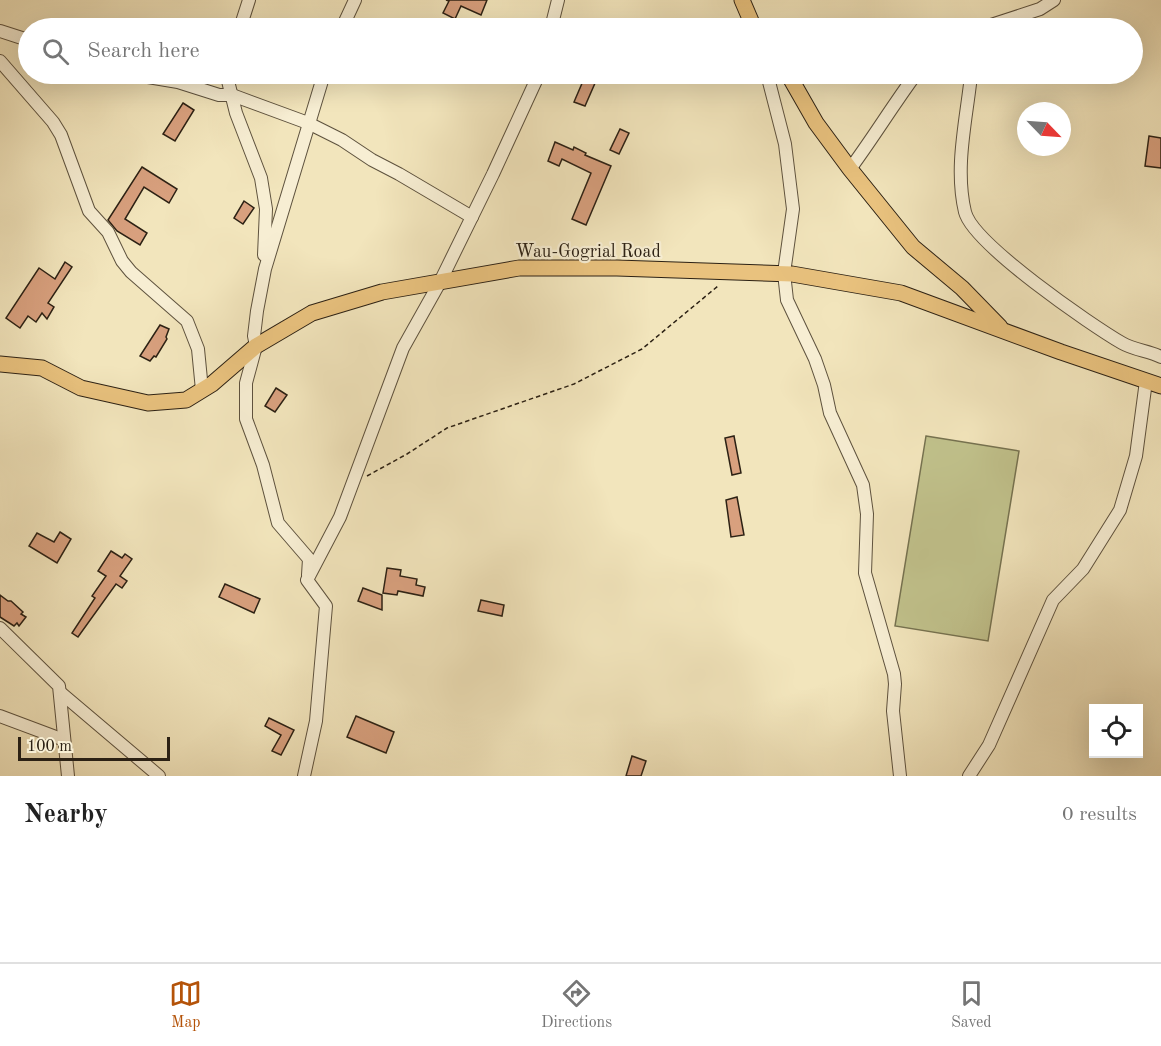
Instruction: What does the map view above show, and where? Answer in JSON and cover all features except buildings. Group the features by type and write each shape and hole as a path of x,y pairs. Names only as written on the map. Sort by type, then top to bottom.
{"main road":[{"path":"742,0 750,18"},
{"path":"794,84 816,123 913,247 962,288 1005,331"},
{"name":"Wau-Gogrial Road","path":"0,364 42,369 81,388 148,403 186,400 213,384 256,346 312,313 382,292 519,268 617,268 784,273 901,293 1154,384"}],"street":[{"path":"243,18 249,0"},
{"path":"347,18 355,0"},
{"path":"554,18 558,0"},
{"path":"1013,18 1040,9 1054,0"},
{"path":"0,30 18,36"},
{"path":"0,61 18,82"},
{"path":"20,84 53,122 61,135 89,211 108,232 122,261 131,272 187,321 198,349 202,390"},
{"path":"185,84 219,94 232,95 308,123 342,140 372,160 472,217"},
{"path":"230,84 236,113 261,178 266,209 264,270 254,336 256,346 246,383 246,419 263,465 278,524 309,559 307,580 326,606 316,721 303,776"},
{"path":"264,270 321,84"},
{"path":"307,580 340,517 403,348 440,282 534,84"},
{"path":"770,84 785,144 793,209 784,273 787,300 815,359 830,413 865,491 867,514 865,573 896,684 893,711 900,776"},
{"path":"850,169 908,84"},
{"path":"970,84 960,167 966,214 982,237 1007,261 1124,344 1161,357"},
{"path":"969,776 989,745 1053,600 1083,569 1120,510 1154,384"},
{"path":"0,628 59,686 68,776"},
{"path":"61,693 159,776"},
{"path":"0,716 64,740"}],"path":[{"path":"351,485 407,454 447,428 574,384 642,349 717,286"}],"green space":[{"path":"926,436 1019,451 988,641 895,626"}]}
